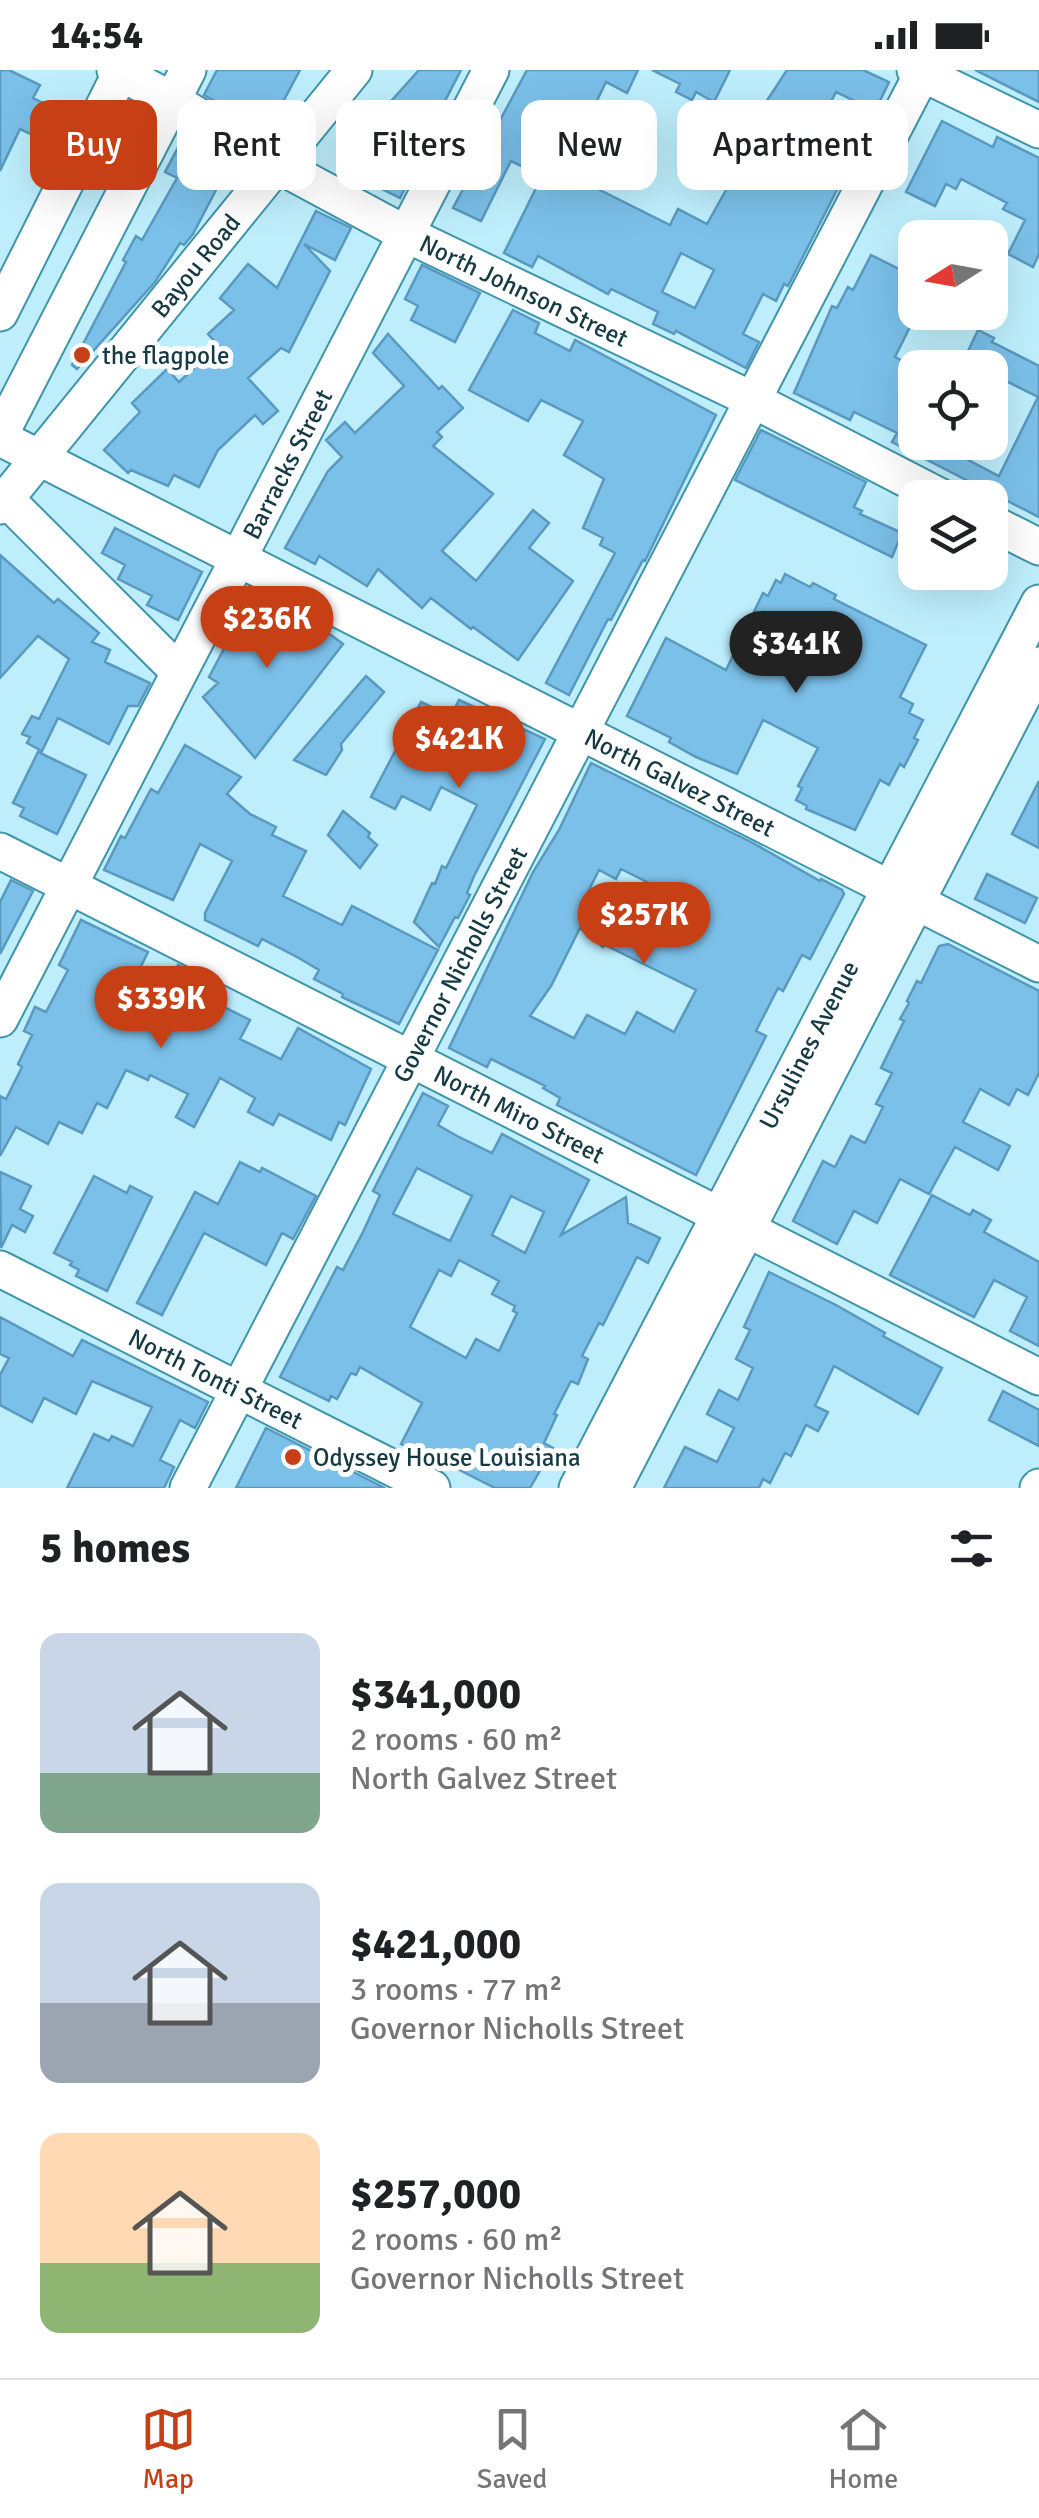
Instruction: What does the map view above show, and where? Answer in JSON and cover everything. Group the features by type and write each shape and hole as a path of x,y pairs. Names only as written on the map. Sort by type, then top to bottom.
{"street":[{"name":"Bayou Road","path":"316,116 354,70"},
{"name":"Barracks Street","path":"0,1019 491,70"},
{"name":"North Johnson Street","path":"119,71 180,85"},
{"path":"0,312 119,71"},
{"path":"920,71 1039,130"},
{"name":"Governor Nicholls Street","path":"188,1488 920,71"},
{"path":"0,437 180,85"},
{"name":"North Johnson Street","path":"316,186 406,234 753,400 908,480"},
{"name":"Bayou Road","path":"3,502 255,190"},
{"name":"North Galvez Street","path":"0,437 1039,964"},
{"path":"3,502 180,672"},
{"path":"1008,531 1039,547"},
{"name":"Ursulines Avenue","path":"613,1488 733,1222 902,895 1039,603"},
{"name":"Ursulines Avenue","path":"902,895 1039,666"},
{"name":"North Miro Street","path":"0,851 1039,1377"},
{"name":"Ursulines Avenue","path":"577,1488 733,1222"},
{"name":"North Tonti Street","path":"0,1268 432,1488"}],"building":[{"path":"0,70 9,70 40,85 33,98 37,100 30,100 30,134 20,129 0,171"},
{"path":"217,70 300,70 284,100 213,100 204,95"},
{"path":"419,70 461,70 445,100 392,100"},
{"path":"527,70 638,70 627,93 606,82 597,100 521,100 521,166 511,161 501,181 501,118"},
{"path":"652,70 730,70 715,100 696,92 692,100 676,92 680,84"},
{"path":"787,70 863,70 889,82 880,100 852,100 836,92 832,100 767,100"},
{"path":"975,70 1039,70 1039,102"},
{"path":"942,121 993,147 997,137 1039,158 1039,254 1033,267 1008,254 1025,220 1003,209 1007,203 961,179 956,189 946,184 935,206 906,192"},
{"path":"177,150 177,178 165,172"},
{"path":"177,178 177,190 216,190 193,234 184,245 180,243 155,282 77,369 72,365 126,262 123,260 136,236 142,240"},
{"path":"384,190 404,190 400,198"},
{"path":"463,190 496,190 481,221 453,208"},
{"path":"535,190 600,190 670,225 678,209 707,224 726,190 837,190 788,286 784,284 776,301 763,294 743,334 759,342 746,368 676,331 674,334 653,324 658,312 611,289 608,294 538,256 532,267 504,253","holes":["681,253 714,270 695,308 662,292"]},
{"path":"316,211 351,228 335,260 304,244 330,271 289,352 281,348 248,378 278,411 263,424 255,415 218,450 199,487 174,475 168,486 131,470 128,473 104,450 140,412 132,403 167,369 179,382 219,346 208,334 234,310 220,298 248,264 277,288"},
{"path":"871,255 898,268 898,330 908,330 895,357 898,445 892,442 897,433 854,412 850,420 794,393 832,306 837,308 848,287 853,290"},
{"path":"422,265 480,293 455,342 411,320 418,306 405,299"},
{"path":"513,310 539,323 535,333 570,351 575,340 716,415 645,561 611,620 608,619 569,695 546,683 615,553 600,545 603,538 583,528 604,479 564,455 583,421 541,400 528,421 469,390"},
{"path":"978,330 994,338 992,342 1008,350 969,350"},
{"path":"388,334 439,389 442,386 463,408 437,432 442,437 433,446 493,494 442,551 476,581 533,510 549,523 529,548 573,581 518,660 431,598 422,608 378,569 367,586 319,556 315,564 285,548 328,471 342,457 326,440 345,422 355,433 404,386 373,353"},
{"path":"1008,350 1039,366 1039,517 1008,501 1008,480 966,480 927,460 968,460 999,476 1038,397 1008,382"},
{"path":"761,430 866,482 854,507 862,511 860,514 898,531 892,557 735,480"},
{"path":"115,528 202,572 178,620 147,605 152,596 118,579 125,565 102,553"},
{"path":"0,555 54,603 58,599 99,633 92,642 110,650 105,662 150,683 138,706 128,706 109,744 58,718 42,751 27,743 30,737 22,734 32,716 39,719 69,659 38,636 0,678"},
{"path":"785,574 810,587 813,583 836,595 834,599 926,645 900,697 913,704 909,713 923,720 914,738 918,740 889,785 880,780 855,830 806,809 796,800 802,788 798,786 818,748 763,720 737,774 696,757 669,742 671,738 627,716 666,638 726,670 763,593 768,596 776,580 781,583"},
{"path":"253,594 324,630 343,644 255,758 203,697 218,683 209,677"},
{"path":"366,676 384,692 341,744 342,750 326,775 294,760"},
{"path":"459,700 545,739 474,876 467,893 470,895 439,947 414,922 477,805 441,787 430,810 402,796 395,809 371,797 421,702 451,716"},
{"path":"185,745 241,777 227,794 250,814 276,827 272,835 306,851 283,896 342,925 352,906 438,950 399,1024 314,979 319,970 297,957 262,939 258,946 205,920 232,861 200,844 173,900 104,870 151,789 158,793"},
{"path":"38,752 86,775 57,834 20,816 24,808 13,803"},
{"path":"591,763 753,843 844,894 810,959 802,955 783,991 778,988 756,1031 766,1036 696,1175 557,1105 560,1098 545,1086 491,1059 487,1067 449,1048 533,872 559,830","holes":["621,869 659,888 632,941 584,900 599,870 616,879","580,928 603,947 696,990 674,1032 637,1012 625,1034 587,1015 574,1038 530,1016 551,986"]},
{"path":"1039,781 1039,848 1012,834"},
{"path":"343,811 370,833 368,837 377,845 360,868 328,835"},
{"path":"987,874 1037,898 1025,923 975,899"},
{"path":"11,880 33,891 0,954 0,902"},
{"path":"81,920 148,952 121,1007 150,1021 178,965 200,976 192,991 250,1020 240,1039 281,1059 298,1028 371,1069 345,1125 339,1122 331,1140 279,1114 273,1125 248,1112 255,1098 220,1078 194,1127 176,1117 188,1094 150,1075 148,1080 126,1070 107,1108 97,1103 82,1133 59,1122 48,1144 16,1127 0,1156 0,1096 6,1099 22,1067 18,1064 32,1035 24,1031 35,1007 46,1012 68,970 59,965"},
{"path":"948,944 1039,991 1039,1073 1028,1095 1017,1089 1009,1105 980,1089 963,1122 1010,1146 998,1170 955,1147 929,1194 900,1179 877,1223 854,1211 837,1244 793,1221 823,1161 835,1167 851,1136 865,1143 883,1107 876,1104 892,1073 881,1068 904,1021 900,1019 907,1001 917,981 921,983 939,946"},
{"path":"423,1093 448,1106 438,1125 457,1136 492,1153 502,1134 589,1180 561,1235 626,1197 628,1223 660,1238 648,1263 637,1257 603,1325 599,1323 582,1356 588,1359 578,1384 571,1381 554,1414 557,1415 544,1443 553,1448 530,1488 495,1488 401,1444 422,1403 360,1367 356,1375 351,1373 337,1399 331,1396 329,1401 280,1377 337,1267 343,1270 363,1232 380,1195 373,1191","holes":["417,1168 472,1196 450,1241 393,1214","511,1196 544,1212 525,1253 492,1235","459,1260 499,1281 492,1294 515,1306 513,1311 517,1313 499,1351 476,1339 466,1358 410,1327 439,1270 451,1276"]},
{"path":"240,1162 260,1172 262,1168 316,1196 293,1239 282,1233 266,1265 204,1233 162,1315 137,1303 195,1192 218,1204"},
{"path":"0,1172 31,1186 20,1209 33,1216 25,1232 12,1225 1,1248"},
{"path":"94,1176 127,1193 130,1186 152,1197 107,1291 76,1276 79,1270 70,1265 72,1262 54,1253"},
{"path":"932,1195 970,1215 973,1210 991,1220 984,1232 1039,1262 1039,1346 1010,1331 1027,1297 994,1280 974,1317 890,1275"},
{"path":"769,1272 836,1305 942,1368 918,1414 834,1366 815,1406 828,1412 818,1431 806,1425 791,1456 785,1453 770,1483 763,1479 759,1488 664,1488 685,1447 717,1462 734,1428 707,1414 719,1390 738,1400 753,1368 736,1359 750,1330 744,1327"},
{"path":"0,1317 73,1356 82,1340 208,1402 195,1428 180,1420 160,1460 174,1467 164,1488 67,1488 94,1434 109,1441 112,1436 133,1446 152,1407 92,1381 76,1414 44,1398 32,1422 0,1405 0,1375 9,1358 0,1354"},
{"path":"1003,1391 1039,1410 1039,1446 989,1420"},
{"name":"Odyssey House Louisiana","path":"266,1428 385,1488 236,1488"}],"place":[{"name":"the flagpole","path":"82,355"},
{"name":"Odyssey House Louisiana","path":"293,1457"}]}
